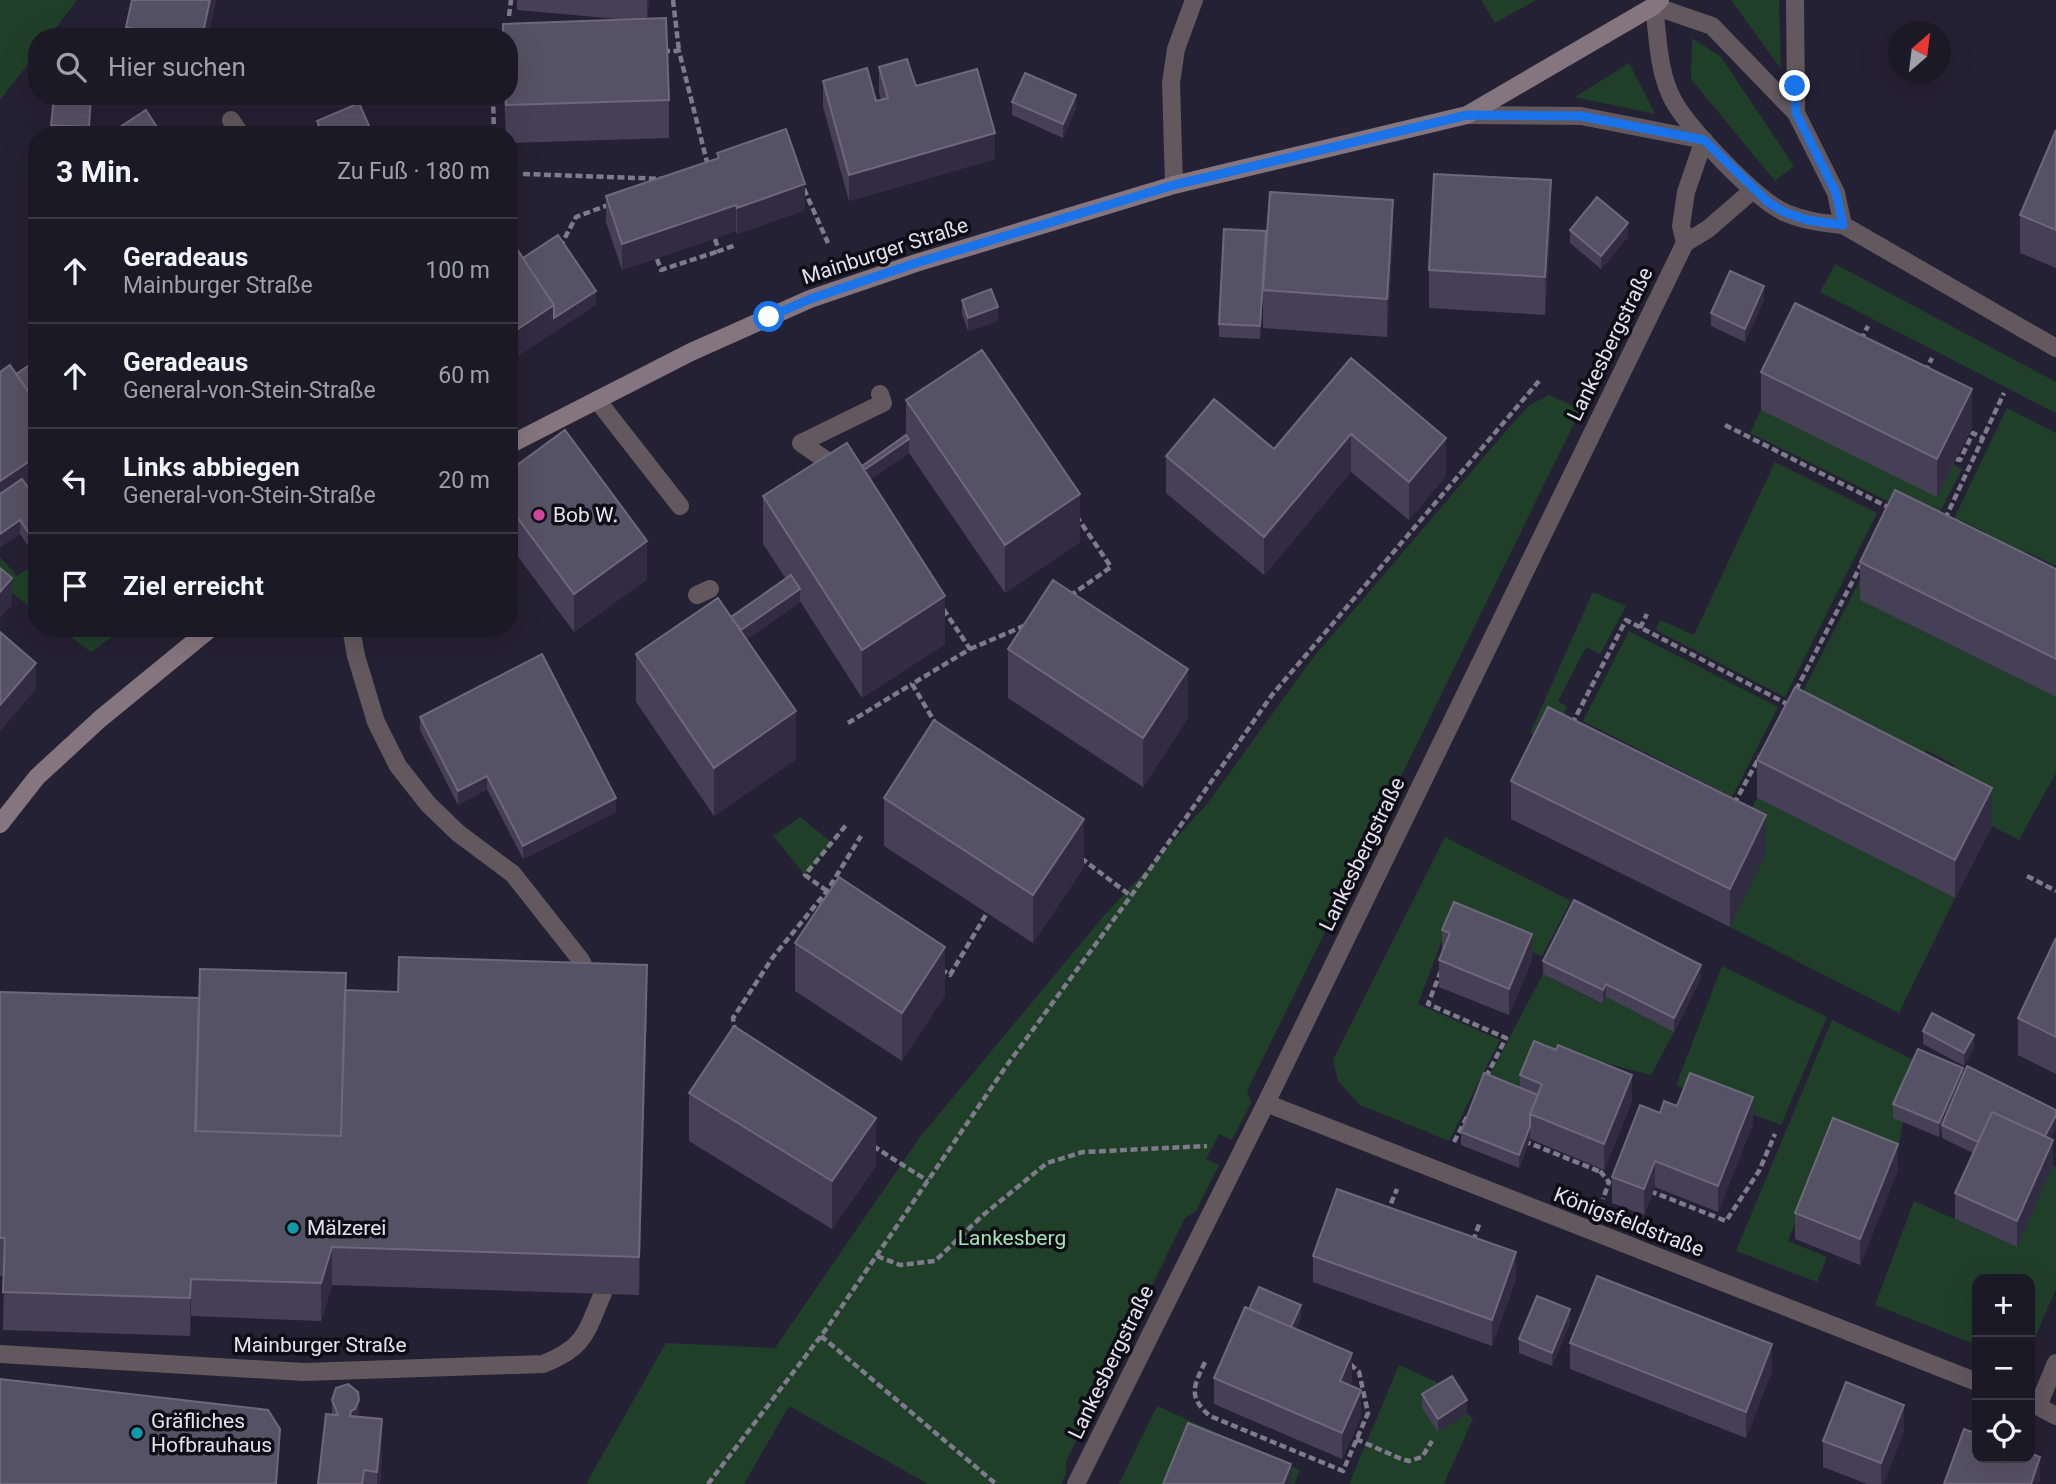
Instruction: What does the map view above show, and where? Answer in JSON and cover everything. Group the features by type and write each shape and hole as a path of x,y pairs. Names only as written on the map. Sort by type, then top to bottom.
{"main road":[{"name":"Mainburger Straße","path":"518,440 691,352 810,299 916,263 1174,185 1467,115 1657,3"},
{"path":"0,824 37,777 55,760 100,719 200,637"}],"street":[{"path":"1174,185 1171,83 1176,49 1194,0"},
{"path":"1795,0 1796,113"},
{"path":"1843,225 1836,193 1796,113 1712,26 1657,3 1661,67 1673,100 1704,140 1753,190 1784,212 1807,220 1843,225 2056,348"},
{"path":"1467,115 1581,116 1704,140"},
{"name":"Lankesbergstraße","path":"1076,1484 1266,1103 1685,243 1681,226 1686,192 1704,140"},
{"path":"1685,243 1708,229 1753,190"},
{"path":"859,482 801,443 883,403 880,394"},
{"path":"597,400 680,506"},
{"path":"353,637 376,723 398,766 428,804 458,834 513,874 580,959 602,1001"},
{"name":"Königsfeldstraße","path":"1266,1103 1972,1380"},
{"name":"Mainburger Straße","path":"0,1354 304,1372 544,1364 567,1354 584,1337 603,1293"},
{"path":"2035,1402 2056,1363"},
{"path":"2035,1405 2056,1416"}],"path":[{"path":"509,16 511,0"},
{"path":"673,0 679,51 709,171"},
{"path":"654,51 679,51"},
{"path":"493,105 494,126"},
{"path":"523,174 669,179"},
{"path":"801,183 828,243"},
{"path":"558,249 576,217 613,203"},
{"path":"715,239 719,251"},
{"path":"657,259 662,270 736,245"},
{"path":"1858,347 1868,326"},
{"path":"1922,378 1932,358"},
{"path":"708,1484 821,1336 1007,1065 1131,896 1272,695 1539,381"},
{"path":"1944,520 2004,393"},
{"path":"1725,425 1898,512"},
{"path":"1956,459 1960,460 1973,433 1983,438"},
{"path":"1884,520 1891,508"},
{"path":"1068,598 1111,567 1074,512"},
{"path":"1795,692 1865,557"},
{"path":"940,603 970,649"},
{"path":"1640,628 1647,614"},
{"path":"848,723 970,649 1034,620"},
{"path":"1583,730 1571,724 1626,620 1798,709"},
{"path":"912,684 939,729"},
{"path":"1782,715 1788,704"},
{"path":"1722,801 1732,806 1763,750"},
{"path":"838,898 805,875 847,824"},
{"path":"736,1044 733,1018 774,957 827,891 861,835"},
{"path":"1075,853 1131,896"},
{"path":"2027,876 2056,891"},
{"path":"939,968 950,975 987,913"},
{"path":"1443,965 1428,1004 1506,1038 1483,1085"},
{"path":"1451,1149 1471,1108"},
{"path":"1646,1189 1726,1221 1759,1171 1775,1134"},
{"path":"1518,1139 1599,1170 1609,1182 1601,1207"},
{"path":"867,1143 929,1181"},
{"path":"877,1256 900,1265 935,1261 982,1216 1047,1163 1067,1156 1083,1152 1202,1144 1239,1157"},
{"path":"1385,1219 1407,1160"},
{"path":"1470,1250 1490,1193"},
{"path":"821,1336 996,1484"},
{"path":"1205,1362 1194,1390 1196,1400 1210,1416 1343,1471 1368,1413 1359,1373 1351,1364 1340,1359"},
{"path":"1356,1439 1409,1461 1422,1457 1432,1441"}],"green space":[{"path":"0,0 77,0 56,28 28,28 28,64 0,100"},
{"path":"1481,0 1536,0 1495,23"},
{"path":"1731,0 1779,0 1781,69"},
{"path":"1692,38 1721,57 1794,166 1775,181 1691,79"},
{"path":"1629,63 1655,114 1575,97"},
{"path":"1835,264 2056,382 2056,413 1820,292"},
{"name":"Lankesberg","path":"1549,395 1581,409 1247,1091 1251,1103 1232,1140 1219,1134 1206,1159 1219,1165 1196,1211 1185,1218 1066,1461 1066,1474 1061,1484 928,1484 789,1406 744,1484 586,1484 666,1343 775,1348 920,1137 1102,918 1207,804 1312,659 1518,417 1530,405"},
{"path":"2007,408 2056,433 2056,566 2025,551 2018,565 1979,545 1985,532 1960,520 1954,532 1949,529"},
{"path":"1761,410 1937,496 1953,464 1962,469 1934,524 1750,433"},
{"path":"1775,462 1877,513 1785,697 1656,630 1660,620 1694,635"},
{"path":"0,557 17,576 28,568 28,605 0,584"},
{"path":"1865,570 1860,600 2056,697 2056,773 2019,840 1938,798 1955,765 1926,750 1918,766 1880,746 1886,733 1860,720 1853,732 1797,703"},
{"path":"1593,592 1626,606 1600,654 1586,647 1558,701 1567,707 1549,742 1530,733"},
{"path":"1629,631 1778,707 1732,797 1583,721"},
{"path":"71,637 112,637 91,652"},
{"path":"1757,798 1955,898 1899,1013 1730,927 1766,854 1736,839"},
{"path":"800,817 832,843 805,875 773,836"},
{"path":"1445,837 1571,901 1542,956 1450,919 1418,1004 1500,1040 1449,1141 1360,1105 1338,1081 1333,1060"},
{"path":"1722,966 1827,1017 1781,1125 1676,1085"},
{"path":"1543,974 1602,1004 1606,997 1674,1032 1651,1075 1545,1047 1520,1101 1484,1086"},
{"path":"1832,1020 1918,1062 1895,1165 1830,1140 1788,1241 1827,1257 1817,1282 1736,1251"},
{"path":"2053,1166 2056,1167 2056,1289 2035,1337 2035,1274 1972,1274 1972,1343 1875,1305 1914,1201 2017,1247"},
{"path":"1399,1365 1452,1389 1467,1414 1473,1418 1444,1484 1349,1484"},
{"path":"1157,1406 1300,1470 1294,1484 1119,1484"}],"building":[{"path":"132,0 210,0 204,28 126,27"},
{"path":"666,18 669,100 518,105 518,28 503,28 503,24"},
{"path":"907,59 916,86 977,69 995,133 849,175 823,81 867,68 876,101 888,98 879,67"},
{"path":"1025,73 1076,95 1063,124 1012,102"},
{"path":"53,105 90,105 89,126 51,125"},
{"path":"360,105 369,126 319,126 317,121"},
{"path":"146,110 156,126 122,126"},
{"path":"786,129 805,184 622,244 606,196 719,158 717,153"},
{"path":"2056,130 2056,230 2020,215"},
{"path":"1434,174 1551,180 1545,277 1429,270"},
{"path":"1270,192 1393,200 1387,299 1263,290"},
{"path":"1597,197 1628,223 1601,256 1570,230"},
{"path":"1224,229 1266,231 1260,326 1219,324"},
{"path":"558,235 596,291 554,318 554,305 523,258"},
{"path":"518,251 554,305 518,329"},
{"path":"1730,271 1764,286 1745,329 1711,313"},
{"path":"991,289 998,307 968,318 962,300"},
{"path":"1795,303 1972,389 1937,459 1761,372"},
{"path":"982,350 1080,494 1005,545 906,400"},
{"path":"1351,358 1446,438 1409,482 1351,434 1264,537 1166,456 1214,399 1274,449"},
{"path":"10,365 28,391 28,462 0,481 0,372"},
{"path":"28,366 28,391 16,374"},
{"path":"565,430 647,541 574,594 518,519 518,464"},
{"path":"906,435 909,439 864,470 862,466"},
{"path":"847,443 945,596 862,650 763,496"},
{"path":"22,479 28,487 28,532 20,520 0,534 0,494"},
{"path":"1895,490 2056,569 2056,659 1860,562"},
{"path":"0,568 12,578 0,592"},
{"path":"791,575 800,589 741,630 731,617"},
{"path":"1053,580 1188,669 1143,738 1008,649"},
{"path":"718,598 796,711 714,768 636,654"},
{"path":"0,632 36,663 0,705"},
{"path":"542,654 616,798 523,846 487,776 458,791 420,717"},
{"path":"1795,687 1992,788 1955,860 1757,760"},
{"path":"1548,707 1766,815 1730,889 1511,781"},
{"path":"934,720 1084,819 1033,895 884,798"},
{"path":"839,877 945,947 902,1013 795,943"},
{"path":"1574,900 1701,965 1674,1018 1606,984 1603,990 1543,961"},
{"path":"1454,902 1532,934 1509,989 1439,960 1450,933 1442,930"},
{"path":"2056,938 2056,1037 2018,1018"},
{"path":"399,957 647,965 639,1257 332,1247 321,1283 191,1279 190,1298 3,1292 5,1238 0,1238 0,992 199,998 195,1131 341,1136 345,990 398,992"},
{"path":"200,969 346,973 341,1136 196,1131"},
{"path":"1932,1013 1974,1035 1964,1053 1923,1031"},
{"path":"734,1026 876,1118 832,1181 689,1093"},
{"path":"1534,1041 1556,1050 1558,1045 1632,1075 1604,1144 1530,1114 1542,1084 1520,1075"},
{"path":"1918,1049 1963,1068 1939,1123 1893,1104"},
{"path":"1967,1066 2056,1110 2045,1136 1992,1112 1978,1142 1942,1125"},
{"path":"1484,1073 1538,1095 1519,1155 1461,1132"},
{"path":"1690,1073 1753,1097 1718,1186 1655,1161 1644,1189 1612,1177 1640,1105 1660,1113 1664,1101 1677,1106"},
{"path":"1992,1112 2053,1140 2017,1221 1955,1193"},
{"path":"1833,1118 1898,1144 1860,1239 1795,1213"},
{"path":"1337,1189 1516,1252 1492,1320 1313,1256"},
{"path":"1597,1276 1772,1344 1746,1412 1570,1343"},
{"path":"1259,1287 1301,1305 1291,1327 1249,1309"},
{"path":"1537,1296 1570,1309 1552,1353 1519,1339"},
{"path":"1245,1307 1352,1353 1340,1381 1361,1390 1342,1433 1214,1378"},
{"path":"1452,1376 1467,1400 1438,1419 1422,1394"},
{"name":"Gräfliches Hofbrauhaus","path":"0,1379 268,1410 280,1429 276,1484 0,1484"},
{"path":"1846,1382 1904,1405 1881,1463 1823,1441"},
{"path":"348,1384 358,1392 359,1400 350,1416 382,1419 377,1472 364,1470 362,1484 318,1484 326,1414 338,1415 332,1400 336,1388"},
{"path":"1188,1423 1291,1464 1283,1484 1163,1484"},
{"path":"1964,1429 1972,1432 1972,1463 2035,1463 2035,1455 2040,1457 2031,1484 1944,1484"}],"place":[{"name":"Bob W.","path":"539,515"},
{"name":"Mälzerei","path":"293,1228"},
{"name":"Gräfliches Hofbrauhaus","path":"137,1433"}],"route":[{"path":"769,317 810,299 916,263 1174,185 1467,115 1581,116 1704,140 1769,203 1807,220 1843,225 1836,193 1796,113 1795,86"}]}
